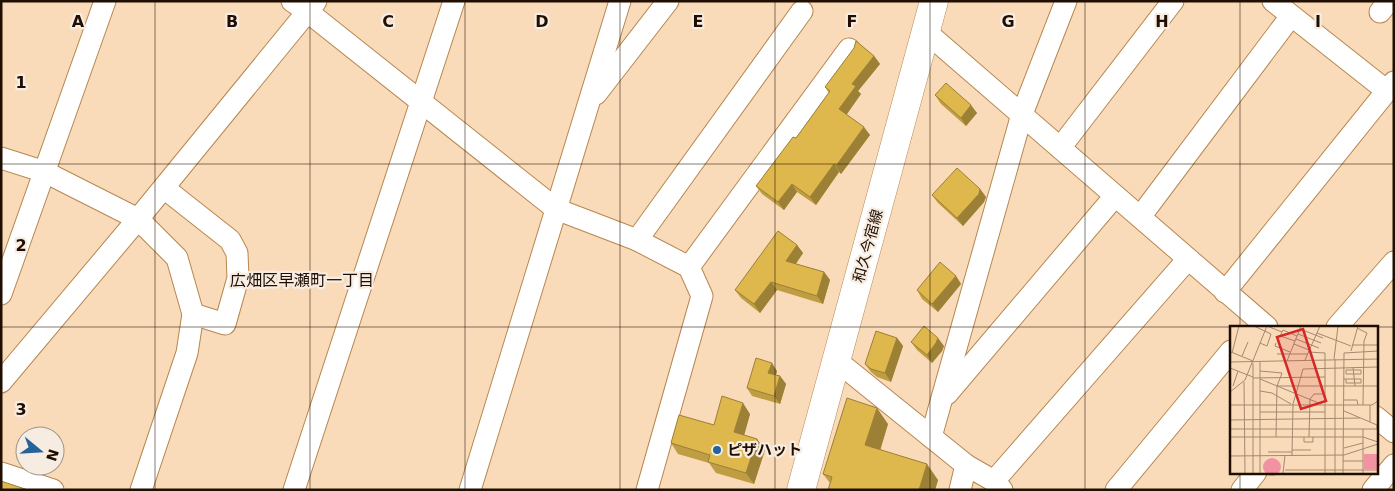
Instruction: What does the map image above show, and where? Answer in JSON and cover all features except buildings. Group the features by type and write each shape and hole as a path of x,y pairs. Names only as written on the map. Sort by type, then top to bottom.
{"main road":[{"name":"和久今宿線","path":"801,490 934,1"}],"street":[{"path":"1,294 105,1"},
{"path":"294,490 454,1"},
{"path":"470,490 620,1"},
{"path":"587,106 668,1"},
{"path":"931,437 1022,114 1066,1"},
{"path":"1060,148 1173,1"},
{"path":"1225,292 1390,86 1291,16 1273,1"},
{"path":"1,382 164,188 305,5 421,104 556,210 638,240 689,267 702,296 647,490"},
{"path":"638,240 802,11"},
{"path":"1140,217 1291,16"},
{"path":"925,31 1188,259 1258,325"},
{"path":"689,267 849,49"},
{"path":"1,158 45,172 138,219 177,258 193,314 187,353 141,490"},
{"path":"164,188 230,240 237,253 238,278 224,324 193,314"},
{"path":"942,400 1115,196"},
{"path":"837,361 966,465 998,485 1188,259"},
{"path":"1338,326 1394,262"},
{"path":"1116,490 1230,352"},
{"path":"1378,419 1394,432"},
{"path":"960,490 966,465"},
{"path":"1373,490 1394,465"},
{"path":"1,473 53,490"},
{"path":"1242,490 1254,474"}],"place":[{"name":"ピザハット","path":"717,450"}],"district":[{"name":"広畑区早瀬町一丁目","path":"302,280"}]}
